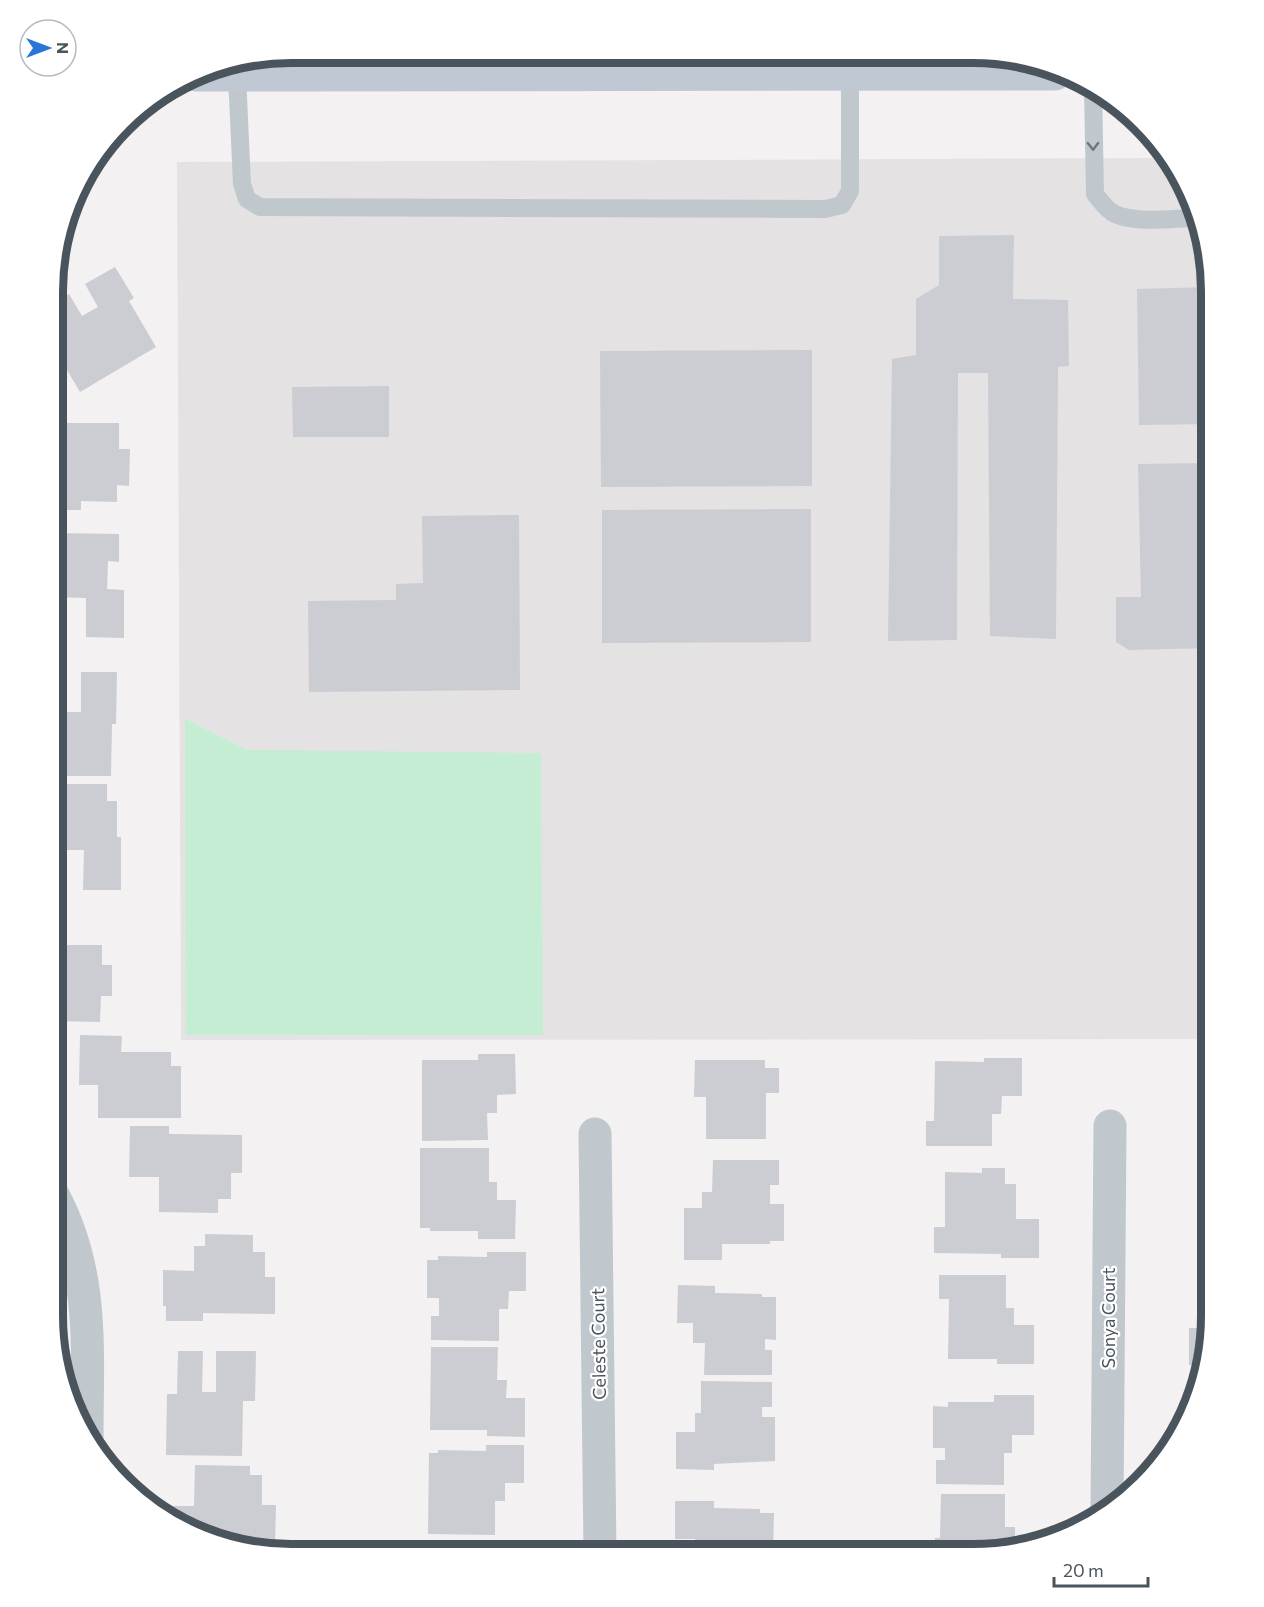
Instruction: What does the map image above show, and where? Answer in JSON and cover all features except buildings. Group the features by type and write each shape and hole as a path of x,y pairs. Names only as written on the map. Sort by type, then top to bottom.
{"main road":[{"path":"217,75 850,74 885,64 1040,73"}],"street":[{"name":"Sonya Court","path":"1107,1501 1110,1126"},
{"name":"Celeste Court","path":"595,1134 600,1544"},
{"path":"63,1214 81,1265 88,1316 87,1419"}],"lane":[{"path":"237,75 242,184 248,199 260,207 825,209 842,205 850,190 850,74"},
{"path":"1092,96 1095,194 1104,206 1115,214 1136,218 1189,218"}],"shaded area":[{"path":"1159,158 1178,190 1189,217 1197,246 1201,276 1201,1039 181,1040 177,162"}],"green space":[{"path":"185,719 247,750 541,753 543,1035 186,1035"}]}
